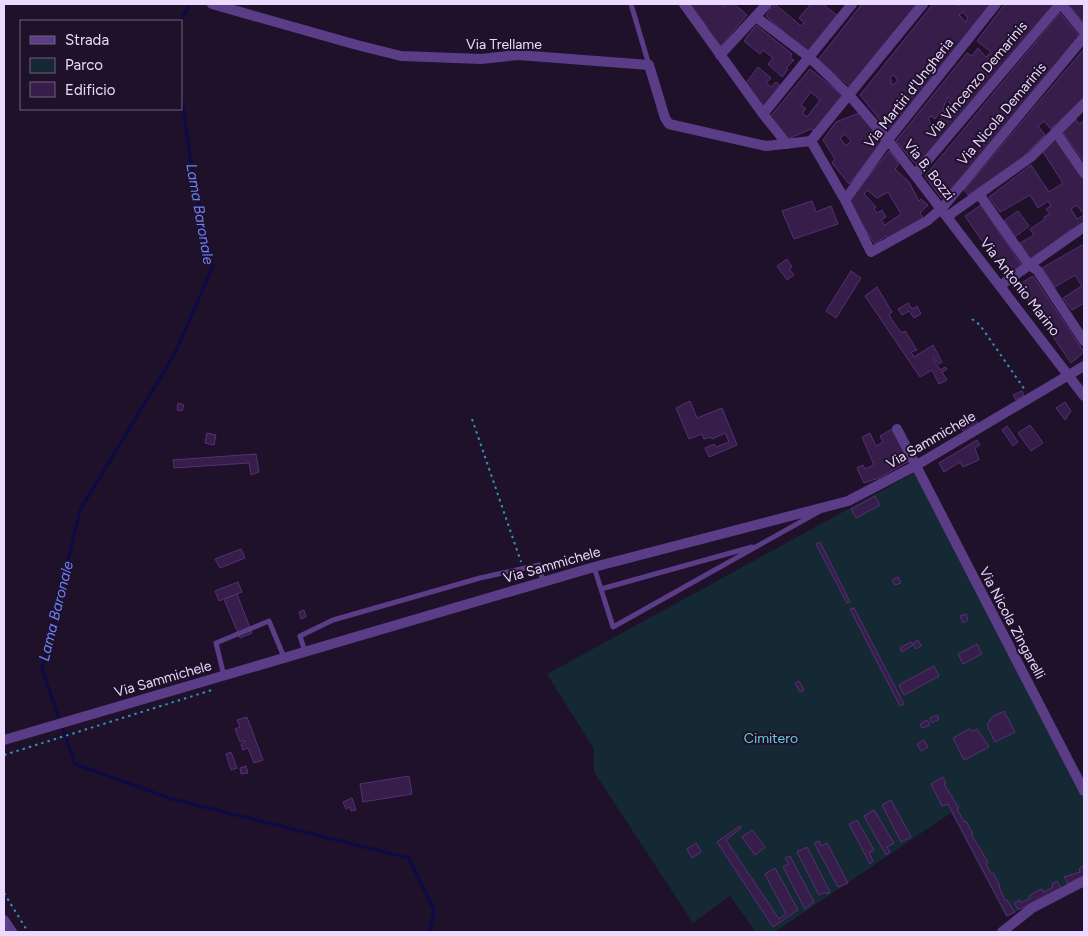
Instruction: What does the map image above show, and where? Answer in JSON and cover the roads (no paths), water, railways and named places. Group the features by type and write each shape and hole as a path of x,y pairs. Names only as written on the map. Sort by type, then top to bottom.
{"street":[{"name":"Via Trellame","path":"212,4 356,46 401,56 481,59 518,56 649,65"},
{"path":"684,4 763,114 787,144"},
{"path":"720,55 767,4"},
{"path":"763,114 852,4"},
{"path":"649,65 664,118 669,124 766,146 811,141 923,4"},
{"name":"Via Martiri d'Ungheria","path":"845,200 888,140 996,4"},
{"path":"1061,4 1084,32"},
{"name":"Via Vincenzo Demarinis","path":"916,175 1061,4"},
{"name":"Via B. Bozzi","path":"756,17 809,57 849,96 888,140 945,212"},
{"name":"Via Nicola Demarinis","path":"945,212 1084,38"},
{"path":"811,141 845,200 871,252 979,194 1031,157 1084,104"},
{"path":"1056,132 1084,173"},
{"path":"979,194 1029,265 1037,270 1084,341"},
{"name":"Via Antonio Marino","path":"945,212 1070,374 1084,396"},
{"path":"1001,285 1084,227"},
{"name":"Via Sammichele","path":"4,740 594,567 848,501 915,466 1084,366"},
{"name":"Via Nicola Zingarelli","path":"897,429 1084,791"},
{"path":"1002,932 1032,908 1084,881"},
{"path":"4,920 12,932"}],"lane":[{"path":"630,4 649,65"},
{"path":"594,567 614,627 826,507"},
{"path":"601,589 761,544"},
{"path":"305,652 300,636 333,620 480,578 539,565 543,582"},
{"path":"224,676 216,643 269,621 285,658"}],"waterway":[{"name":"Lama Baronale","path":"181,20 189,7"},
{"name":"Lama Baronale","path":"182,100 193,177 213,266 174,355 80,510 42,669 75,764 172,799 409,858 434,910 430,932"}],"park label":[{"name":"Cimitero","path":"771,738"}]}
